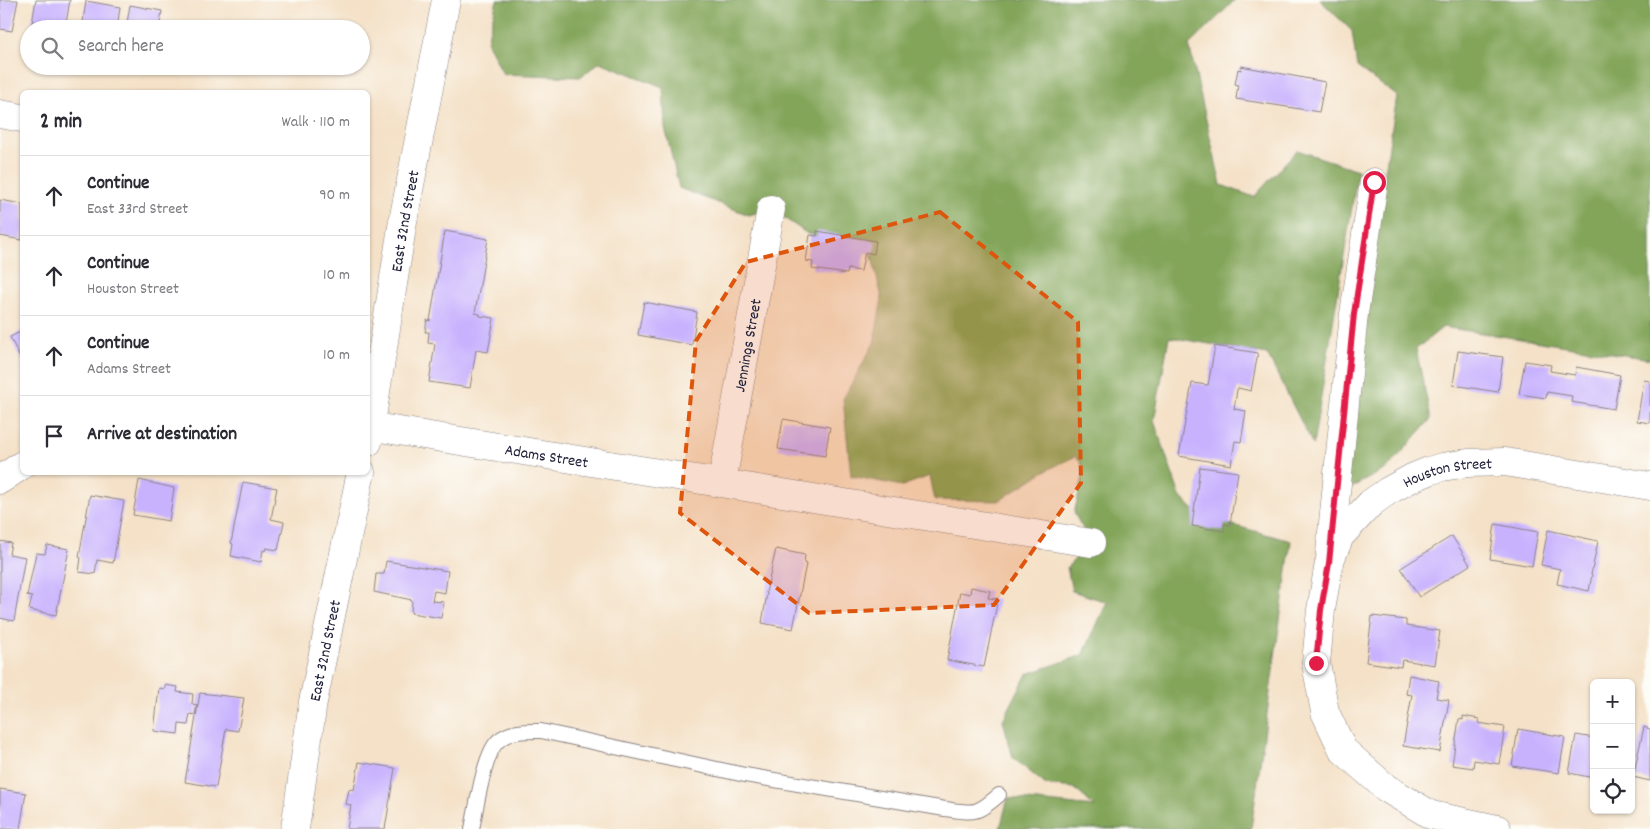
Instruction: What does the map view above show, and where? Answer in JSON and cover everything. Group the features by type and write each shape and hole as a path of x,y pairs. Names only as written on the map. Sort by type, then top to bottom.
{"street":[{"name":"East 32nd Street","path":"370,426 403,222 446,0"},
{"path":"0,114 20,118"},
{"path":"1329,563 1354,314 1374,182"},
{"name":"Jennings Street","path":"722,482 771,209"},
{"name":"Adams Street","path":"370,432 722,482 1091,543"},
{"name":"Houston Street","path":"1497,829 1431,815 1386,788 1344,750 1324,712 1316,663 1321,610 1329,563 1340,536 1379,497 1412,478 1442,467 1468,462 1505,462 1650,486"},
{"path":"0,480 20,466"},
{"name":"East 32nd Street","path":"295,829 314,702 360,475"}],"lane":[{"path":"472,829 486,763 497,741 519,730 542,731 745,774 945,810 970,812 982,810 999,795"}],"highlighted area":[{"path":"940,212 1078,322 1081,483 994,605 809,613 680,513 696,341 746,262"}],"green space":[{"path":"497,0 1235,0 1189,45 1221,185 1254,197 1297,150 1358,170 1313,445 1267,354 1169,337 1154,421 1180,496 1200,516 1291,541 1251,829 1000,829 1008,798 1095,807 1074,788 1046,785 1013,758 1003,720 1027,674 1083,655 1107,602 1072,591 1067,567 1091,543 1074,513 1085,469 1076,456 1043,472 999,501 935,500 930,476 902,486 851,476 843,399 874,343 882,298 871,253 815,239 771,209 749,215 679,188 665,127 663,87 600,62 580,77 503,74 487,41"},
{"path":"1320,0 1650,0 1650,359 1443,327 1416,349 1431,419 1388,468 1333,497 1397,96 1357,67 1352,31"}],"building":[{"path":"0,0 18,0 12,31 0,29"},
{"path":"36,0 70,0 67,20 33,20"},
{"path":"86,1 120,7 118,20 83,20"},
{"path":"130,5 162,11 160,20 128,20"},
{"path":"1241,66 1325,82 1319,112 1236,99 1238,85 1235,84 1238,69 1241,70"},
{"path":"0,200 20,204 20,240 0,236"},
{"path":"445,231 488,239 475,313 480,314 480,316 494,318 488,352 476,350 470,388 429,382 435,344 428,343 429,332 425,332 427,320 430,321"},
{"path":"817,231 876,241 874,254 865,252 861,271 848,269 847,274 812,269 813,262 806,261 810,235 817,236"},
{"path":"644,302 697,312 692,345 638,335"},
{"path":"20,332 20,358 10,337"},
{"path":"1215,346 1258,353 1251,391 1238,388 1237,390 1234,409 1246,411 1241,442 1235,441 1231,465 1179,456 1192,383 1208,385"},
{"path":"1458,351 1503,357 1498,392 1453,385"},
{"path":"1525,361 1551,365 1550,371 1575,375 1576,367 1620,375 1614,409 1571,402 1572,396 1547,392 1546,398 1519,394"},
{"path":"1644,380 1650,381 1650,423 1637,421"},
{"path":"783,419 830,427 825,456 778,449"},
{"path":"1200,467 1238,472 1230,525 1224,524 1224,531 1192,526"},
{"path":"139,480 174,488 169,521 133,515"},
{"path":"243,482 277,488 271,519 284,522 278,550 266,548 265,551 263,550 261,562 231,556 233,544 231,543"},
{"path":"90,495 124,501 113,563 97,560 95,574 79,572 81,558 79,557"},
{"path":"1495,524 1538,532 1532,566 1490,559"},
{"path":"1548,530 1598,541 1589,591 1557,584 1560,569 1541,565"},
{"path":"1452,536 1470,565 1419,597 1401,568"},
{"path":"0,541 11,543 9,554 25,557 14,621 0,618"},
{"path":"47,545 69,549 56,615 29,610 32,597 27,596 36,553 45,554"},
{"path":"776,549 805,555 804,563 806,564 793,629 762,623 766,593"},
{"path":"386,561 448,571 445,593 434,591 432,601 444,602 441,618 411,613 412,600 374,592 376,574 384,574"},
{"path":"971,587 990,591 988,598 998,599 984,667 947,660 960,592 970,594"},
{"path":"1372,616 1406,620 1406,626 1440,631 1435,665 1402,660 1401,667 1366,662"},
{"path":"1409,675 1439,681 1436,698 1449,700 1440,752 1403,746 1412,695 1406,694"},
{"path":"165,685 178,687 177,692 193,694 192,704 197,705 195,715 190,714 188,725 179,724 178,734 154,731 159,688 165,689"},
{"path":"200,693 244,698 238,731 226,729 216,787 185,782"},
{"path":"1463,716 1479,719 1478,723 1505,727 1499,764 1474,760 1473,768 1452,765 1459,719 1463,720"},
{"path":"1644,727 1650,729 1650,781 1635,777 1635,768"},
{"path":"1518,729 1565,737 1559,773 1512,766"},
{"path":"1576,735 1590,737 1590,777 1569,773"},
{"path":"359,762 395,768 385,829 347,829 351,805 346,804 349,789 354,790"},
{"path":"0,789 26,793 20,829 0,829"}],"route":[{"path":"1316,663 1321,610 1329,563 1354,314 1374,182"}]}
